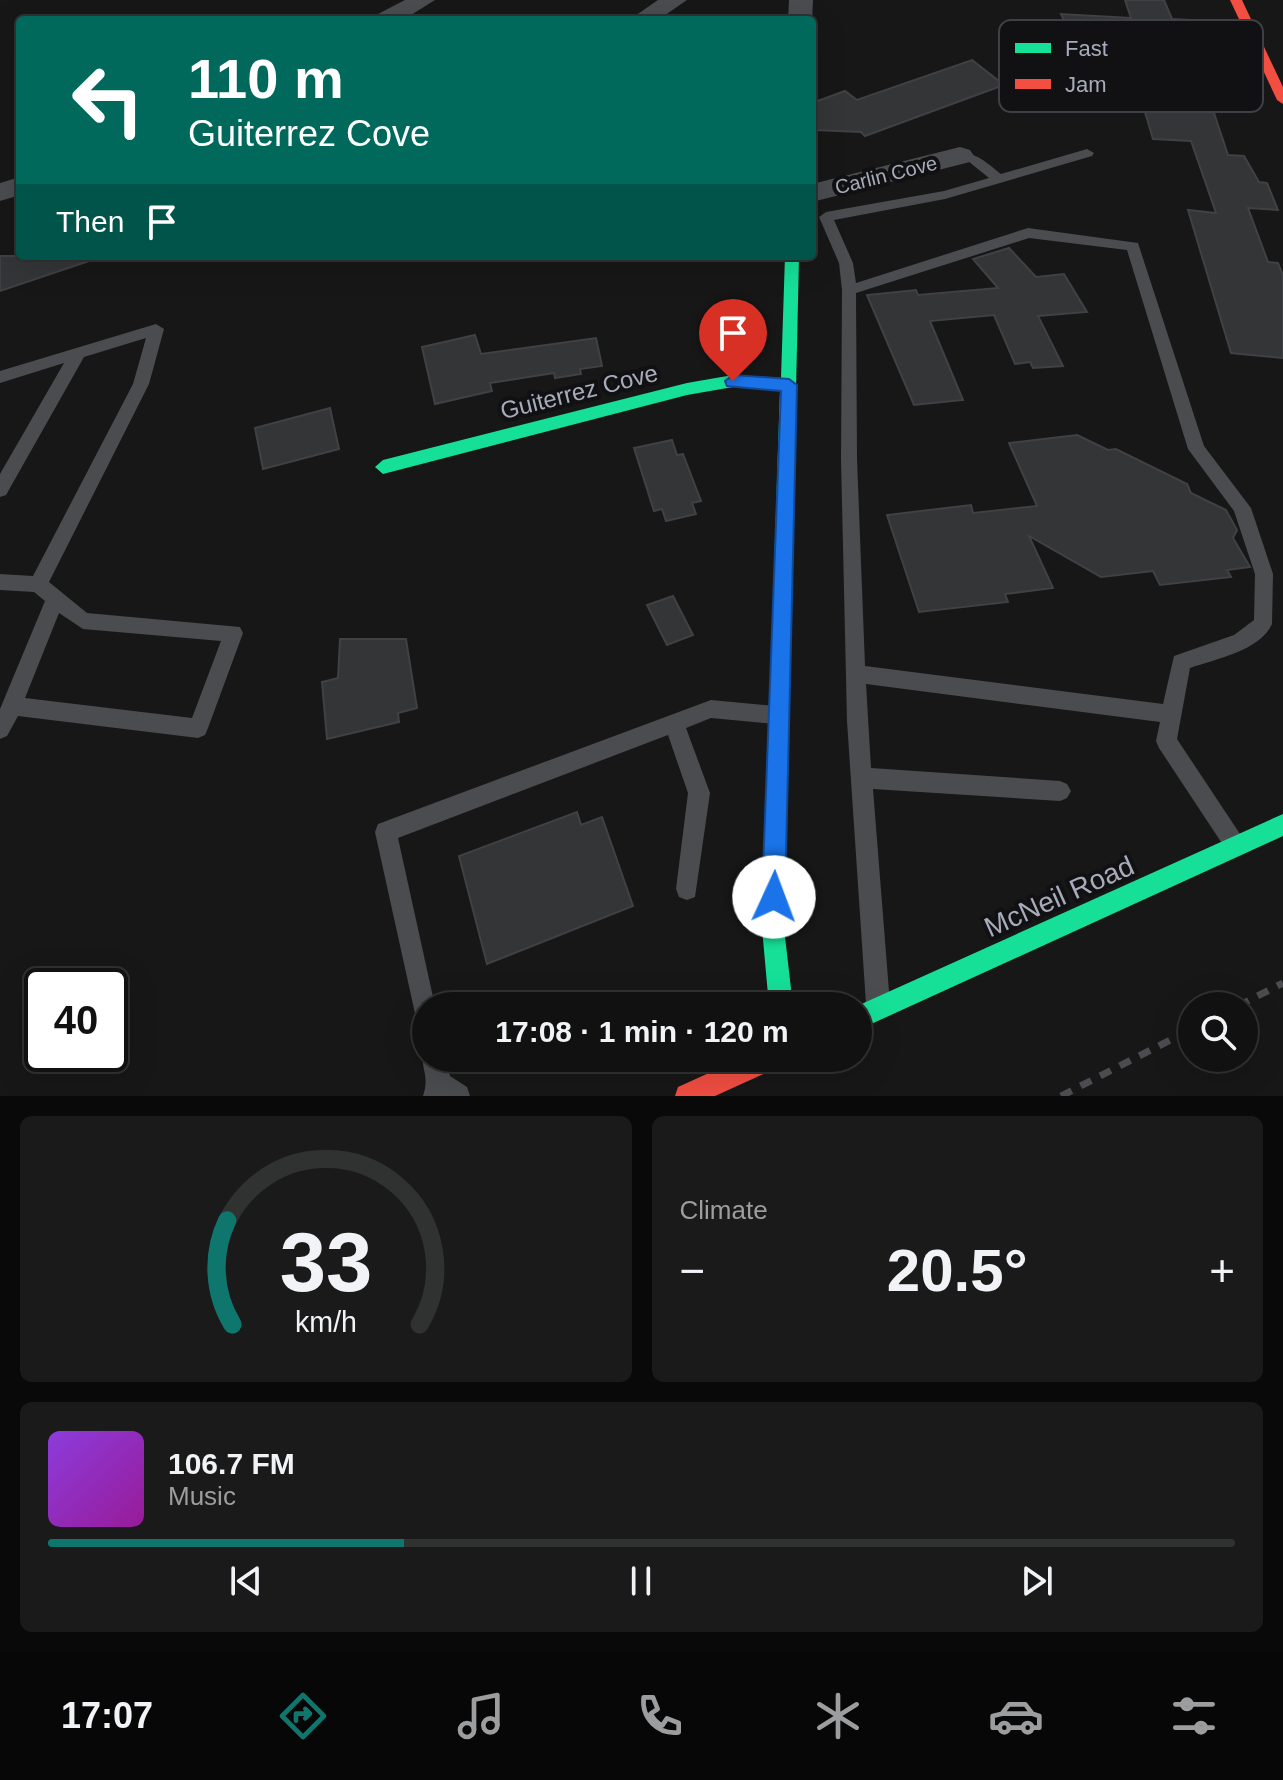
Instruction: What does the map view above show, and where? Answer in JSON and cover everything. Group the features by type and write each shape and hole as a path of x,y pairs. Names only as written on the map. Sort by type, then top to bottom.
{"street":[{"path":"393,16 423,0"},
{"path":"648,16 675,0"},
{"path":"1236,0 1245,20"},
{"path":"1263,57 1283,100"},
{"name":"Carlin Cove","path":"817,208 960,156"},
{"path":"780,992 773,928 792,260"},
{"name":"Guiterrez Cove","path":"383,467 687,389 733,381 789,385"},
{"name":"McNeil Road","path":"872,1011 1283,825"},
{"path":"687,1096 739,1072"}],"lane":[{"path":"867,992 849,459 849,290 846,263 817,208 945,195 1087,153"},
{"path":"960,156 972,158 1000,180"},
{"path":"849,290 1028,233 1133,246 1196,449 1242,508 1264,574 1263,624 1240,641 1181,662 1166,741 1236,846"},
{"path":"0,377 156,329 141,384 38,584"},
{"path":"0,490 78,353"},
{"path":"0,582 38,584 83,621 233,633 198,728 12,706 15,701"},
{"path":"0,729 15,701 55,599"},
{"path":"856,674 1171,714"},
{"path":"420,992 386,832 711,709 779,715"},
{"path":"674,723 699,793 687,889"},
{"path":"861,778 1060,791"},
{"path":"438,1072 444,1092"}],"building":[{"path":"1125,0 1164,0 1172,19 1190,20 1064,20 1061,14 1131,18"},
{"path":"972,60 999,81 999,87 865,136 861,132 816,130 816,102 845,91 857,100"},
{"path":"1145,112 1214,112 1228,155 1244,156 1259,182 1267,183 1278,210 1248,208 1268,262 1278,263 1283,275 1283,358 1231,353 1188,210 1216,213 1191,141 1153,139"},
{"path":"1009,248 1036,277 1064,274 1087,312 1038,316 1063,366 1033,368 1030,362 1015,364 994,315 930,321 963,400 914,405 867,295 916,290 918,295 998,288 973,259"},
{"path":"0,256 16,256 16,260 89,260 89,261 0,291"},
{"path":"475,335 481,354 596,338 602,366 580,369 581,374 555,378 554,373 490,383 492,391 435,404 422,347"},
{"path":"330,408 339,449 263,469 255,428"},
{"path":"1077,435 1108,450 1116,449 1187,484 1191,493 1226,510 1237,530 1233,538 1250,567 1227,570 1231,577 1160,585 1153,571 1101,577 1029,536 1053,588 1005,594 1008,602 919,612 887,515 971,505 973,513 1037,506 1009,443"},
{"path":"672,440 677,455 683,454 701,501 692,503 696,514 666,521 662,509 654,511 634,448"},
{"path":"673,596 693,635 667,645 647,605"},
{"path":"340,639 406,639 417,708 398,713 399,722 327,739 322,682 338,678"},
{"path":"577,812 581,825 602,817 633,906 487,964 459,856"}],"railway":[{"path":"1258,996 1283,983"},
{"path":"1061,1096 1178,1036"}],"traffic: fast":[{"path":"780,992 773,928 792,260"},
{"path":"383,467 687,389 733,381 789,385"},
{"path":"872,1012 1283,825"}],"traffic: jam":[{"path":"1236,0 1245,20"},
{"path":"1263,57 1283,100"},
{"path":"687,1096 739,1072"}],"route":[{"path":"733,381 789,385 774,897"}]}
